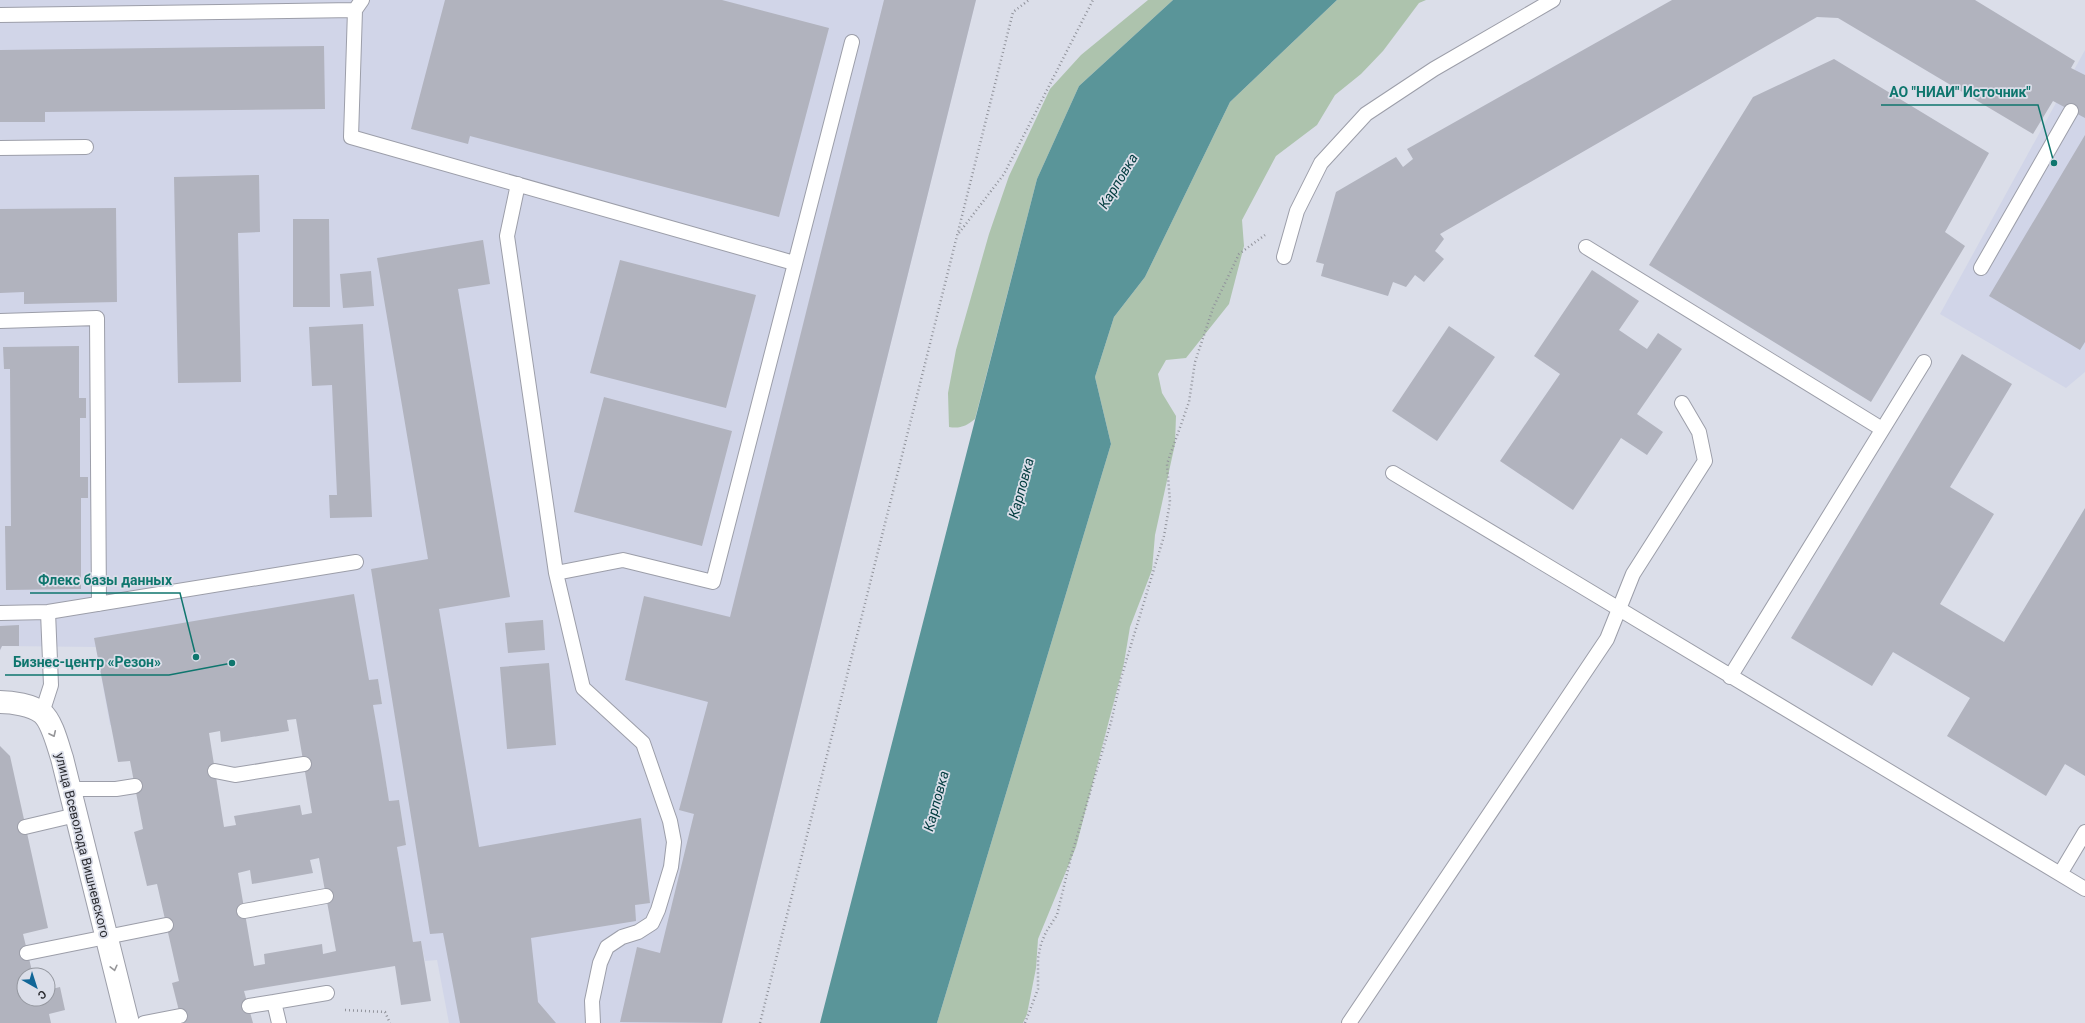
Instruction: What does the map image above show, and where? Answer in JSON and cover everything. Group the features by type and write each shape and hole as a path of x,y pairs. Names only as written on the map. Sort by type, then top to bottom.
{"street":[{"path":"0,702 24,706 42,713"},
{"name":"улица Всеволода Вишневского","path":"42,713 54,733 70,789 128,1023"}],"lane":[{"path":"1284,257 1297,211 1321,163 1366,114 1434,69 1553,0"},
{"path":"0,15 358,5 351,137 794,262"},
{"path":"556,573 623,560 713,582 794,262 852,42"},
{"path":"1981,268 2071,111"},
{"path":"0,148 86,147"},
{"path":"518,184 506,236 556,573 583,688 643,743 670,821 674,842 671,867 658,910 652,923 638,932 622,937 607,947 602,958 592,1001 594,1023"},
{"path":"1586,247 1882,430"},
{"path":"0,321 97,318 99,604"},
{"path":"1730,677 1924,362"},
{"path":"1349,1023 1607,640 1633,574 1705,461 1699,432 1682,403"},
{"path":"1394,472 1730,677 2085,889"},
{"path":"0,613 48,612 356,562"},
{"path":"42,713 51,685 48,612"},
{"path":"215,771 235,775 304,764"},
{"path":"70,789 116,789 135,786"},
{"path":"25,828 76,815"},
{"path":"2060,874 2085,832"},
{"path":"244,911 326,896"},
{"path":"27,953 166,925"},
{"path":"249,1006 327,993"},
{"path":"274,1002 279,1023"},
{"path":"144,1023 180,1016"}],"path":[{"path":"760,1023 1013,12 1029,0"},
{"path":"957,235 1004,174 1093,0"},
{"path":"1025,1023 1038,989 1038,958 1041,944 1046,932 1057,915 1071,857 1110,722 1121,678 1164,536 1170,502 1167,464 1189,402 1197,355 1213,308 1239,254 1297,211"},
{"path":"359,1011 385,1012 390,1023"}],"shaded area":[{"path":"0,0 976,0 722,1023 449,1023 437,960 425,961 421,941 413,942 397,847 406,845 399,800 389,801 373,705 382,703 378,679 110,725 96,647 2,646 0,651"},
{"path":"2085,50 2085,372 2066,388 1940,314"}],"green space":[{"path":"1148,0 1173,0 1079,86 1037,179 975,419 963,426 956,428 949,427 948,393 956,350 989,234 1009,176 1050,89 1081,55"},
{"path":"1337,0 1426,0 1419,3 1383,51 1361,74 1335,95 1317,125 1276,156 1242,220 1244,246 1229,304 1186,358 1166,360 1158,374 1162,393 1176,416 1175,444 1155,535 1152,570 1130,627 1124,663 1076,847 1038,939 1036,968 1027,1014 1023,1023 937,1023 1111,444 1095,377 1114,317 1145,277 1230,102"}],"water":[{"name":"Карповка","path":"1173,0 1337,0 1230,102 1145,277 1114,317 1095,377 1111,444 937,1023 820,1023 1037,179 1079,86"}],"building":[{"path":"445,0 722,0 829,28 779,217 470,136 468,144 411,129"},
{"path":"884,0 976,0 722,1023 620,1022 637,947 660,953 694,814 679,810 708,702 625,680 644,596 730,617"},
{"path":"1672,0 1975,0 2075,61 2071,68 2085,75 2085,118 2053,101 2033,134 1838,18 1817,17 1440,234 1444,239 1435,251 1444,259 1424,282 1415,275 1406,287 1393,282 1388,296 1321,276 1324,264 1316,262 1336,192 1396,157 1403,167 1413,159 1407,149"},
{"path":"324,46 325,109 45,112 45,122 0,122 0,50"},
{"path":"1834,59 1989,153 1945,232 1965,246 1871,402 1649,265 1753,97"},
{"path":"2085,135 2085,342 2080,350 1989,296"},
{"path":"259,175 260,232 238,233 241,382 178,383 174,177"},
{"path":"116,208 117,302 24,304 24,292 0,293 0,209"},
{"path":"293,219 329,219 330,307 293,307"},
{"path":"483,240 490,284 458,289 510,597 439,609 479,847 641,818 650,903 635,905 636,921 531,938 538,1002 556,1023 460,1023 443,933 430,934 371,569 428,559 377,258"},
{"path":"620,260 756,295 726,408 590,373"},
{"path":"1592,270 1639,301 1619,330 1647,349 1658,333 1682,349 1637,414 1663,432 1647,455 1621,438 1573,510 1500,461 1560,374 1534,356"},
{"path":"371,271 374,306 343,308 340,274"},
{"path":"363,324 372,517 330,518 329,495 337,495 332,385 312,386 309,327"},
{"path":"1449,326 1495,357 1437,441 1392,411"},
{"path":"79,346 79,398 86,398 86,418 80,418 80,477 88,477 88,498 81,498 81,589 6,590 5,526 11,526 10,369 4,369 3,347"},
{"path":"1962,354 2012,384 1950,487 1994,514 1940,604 2004,642 2085,508 2085,776 2065,764 2046,796 1947,736 1970,698 1893,652 1872,686 1791,638"},
{"path":"604,397 732,431 702,546 574,512"},
{"path":"354,594 369,680 378,679 382,704 373,705 389,801 399,800 406,845 397,847 413,942 421,941 431,1001 401,1005 395,966 244,991 253,1023 182,1023 172,983 179,981 157,884 147,886 134,832 143,829 130,761 118,762 94,638","holes":["296,719 312,813 302,815 300,805 234,816 236,825 224,827 209,733 220,731 221,742 289,731 287,720","319,858 336,951 323,954 322,944 264,954 265,964 254,966 238,873 250,870 252,884 313,873 310,860"]},
{"path":"543,620 545,650 508,653 505,623"},
{"path":"19,625 19,646 2,646 0,650 0,626"},
{"path":"549,663 556,745 507,749 500,667"},
{"path":"0,746 10,756 48,928 23,934 31,967 16,967 16,1007 56,1007 56,988 60,987 65,1010 49,1014 51,1023 0,1023"}],"place":[{"name":"АО \"НИАИ\" Источник\"","path":"2054,163"},
{"name":"Флекс базы данных","path":"196,657"},
{"name":"Бизнес-центр «Резон»","path":"232,663"}]}
